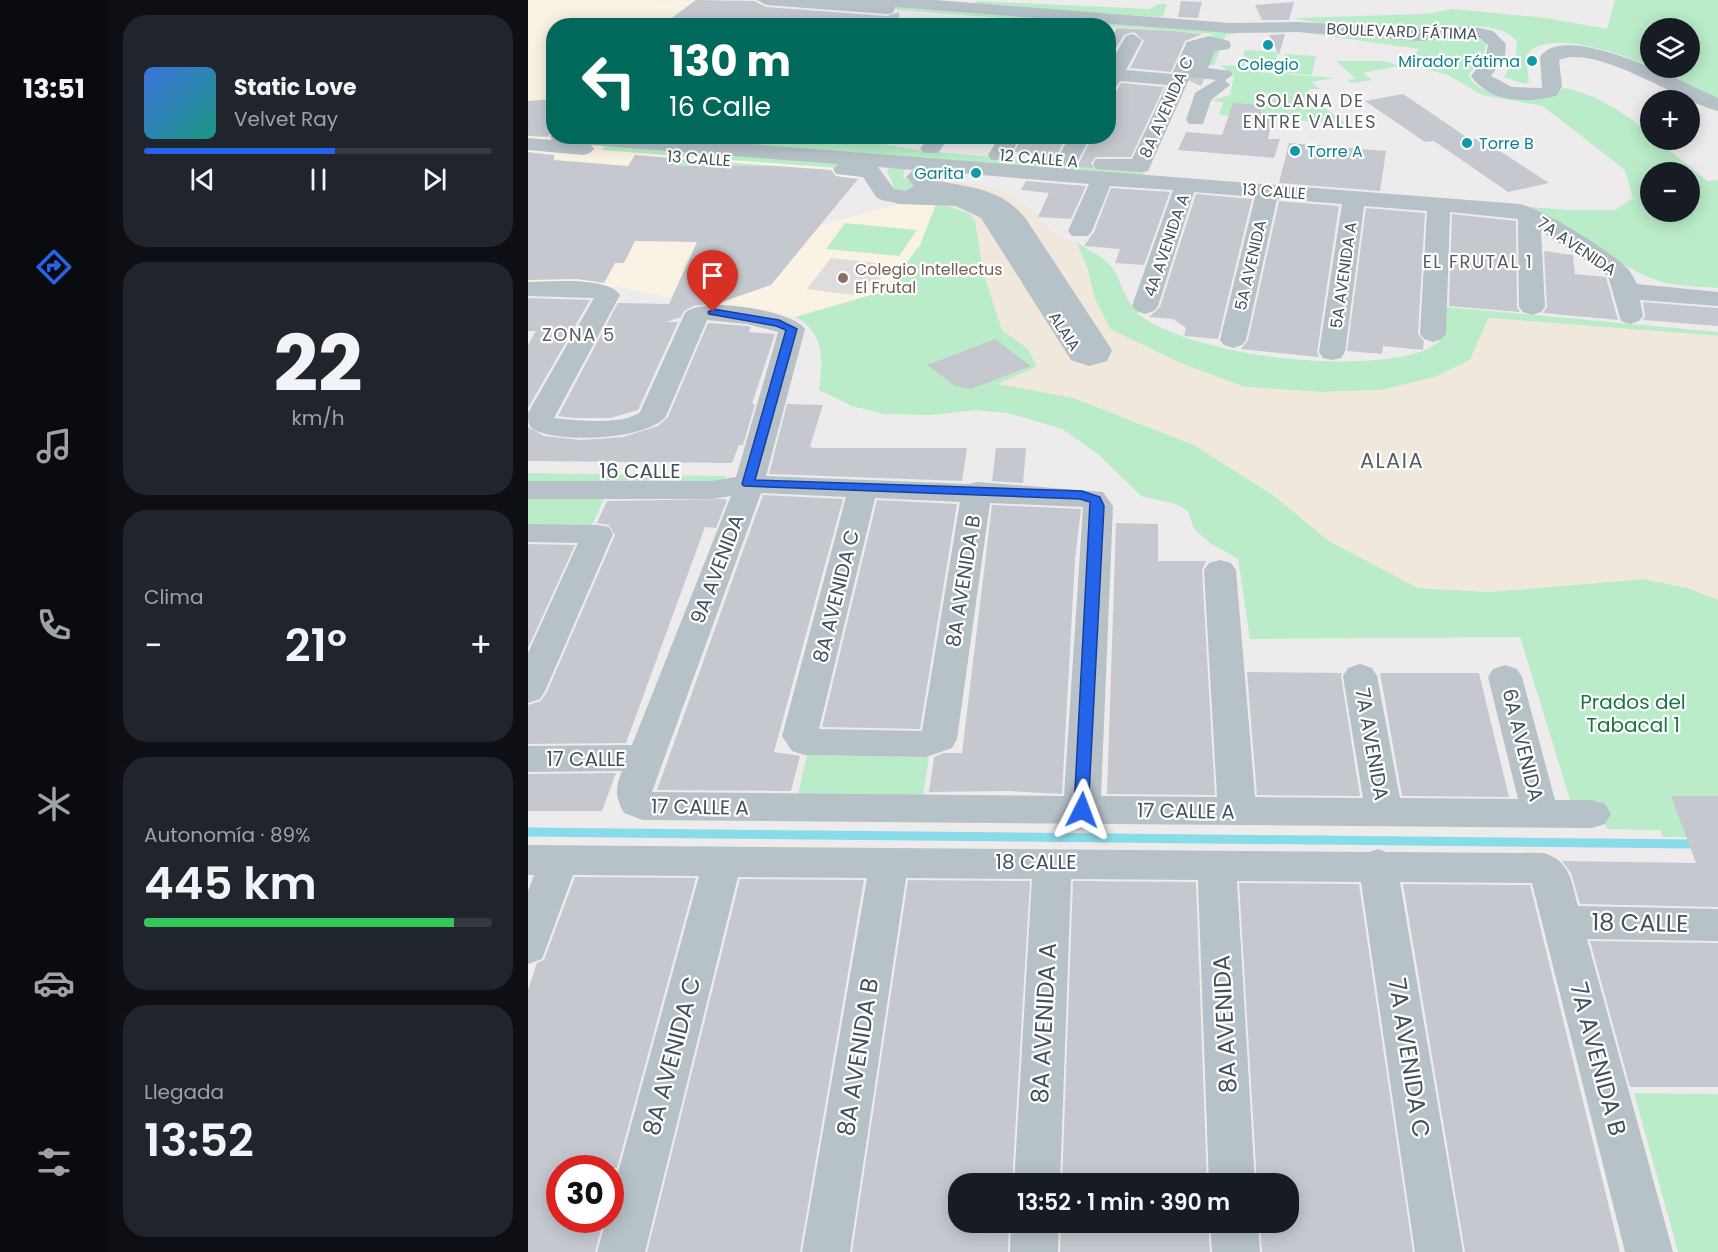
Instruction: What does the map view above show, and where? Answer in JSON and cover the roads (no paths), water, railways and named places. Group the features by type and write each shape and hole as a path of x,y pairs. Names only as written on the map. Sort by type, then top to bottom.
{"street":[{"name":"BOULEVARD FÁTIMA","path":"766,0 1009,18"},
{"name":"BOULEVARD FÁTIMA","path":"866,0 1014,18"},
{"name":"BOULEVARD FÁTIMA","path":"1052,18 1173,14 1193,19 1218,35 1265,28 1301,27 1422,35 1463,31 1481,33 1491,37 1497,44 1496,58 1481,72 1483,80 1494,87 1526,94 1549,92 1552,87 1549,57 1554,53 1575,51 1637,69 1680,90 1716,114"},
{"name":"BOULEVARD FÁTIMA","path":"1116,25 1193,19"},
{"name":"8A AVENIDA C","path":"1140,166 1200,78 1194,46 1218,35"},
{"path":"1196,120 1200,78 1218,35"},
{"path":"1116,69 1133,40"},
{"path":"1116,78 1200,78"},
{"path":"528,134 546,135"},
{"name":"13 CALLE","path":"528,144 606,145 875,166 921,182"},
{"name":"13 CALLE","path":"601,144 606,145"},
{"name":"12 CALLE A","path":"940,144 999,155 1140,166"},
{"path":"999,155 1006,144"},
{"path":"1067,161 1077,144"},
{"name":"13 CALLE","path":"875,166 887,195 921,182 932,173 994,178 1019,172 1512,210 1529,214"},
{"path":"1080,231 1102,178"},
{"name":"ALAIA","path":"921,182 988,199 1000,204 1011,214 1099,350 1097,356 1086,358 1080,354 989,213 921,182"},
{"name":"4A AVENIDA A","path":"1145,306 1186,184"},
{"name":"5A AVENIDA","path":"1233,340 1268,191"},
{"name":"5A AVENIDA A","path":"1332,352 1354,197"},
{"path":"1433,334 1439,204"},
{"path":"1529,214 1532,307"},
{"name":"7A AVENIDA","path":"1529,214 1613,268 1622,277 1627,291 1630,316"},
{"name":"9A AVENIDA","path":"528,290 596,290 607,293 608,297 540,416 542,424 553,427 623,428 642,424 652,416 694,318 705,311 783,324 791,327 792,331 776,380 748,484 643,758 633,790 637,803"},
{"path":"1627,291 1718,299"},
{"name":"16 CALLE","path":"528,470 720,470 735,475 748,484"},
{"name":"16 CALLE","path":"528,490 712,490 748,484 1090,497 1098,506 1082,810"},
{"name":"8A AVENIDA C","path":"863,487 801,736 802,740 926,744 936,741"},
{"name":"8A AVENIDA B","path":"936,741 940,736 977,491"},
{"path":"528,533 598,534 528,691"},
{"path":"1220,570 1237,812"},
{"name":"7A AVENIDA","path":"1360,676 1384,813"},
{"name":"6A AVENIDA","path":"1505,677 1540,814"},
{"name":"17 CALLE","path":"528,759 643,758"},
{"name":"17 CALLE A","path":"637,803 651,808 1592,814"},
{"path":"528,947 543,860"},
{"name":"18 CALLE","path":"543,860 1378,864 1544,868"},
{"name":"8A AVENIDA C","path":"621,1252 723,860"},
{"name":"8A AVENIDA B","path":"826,1252 889,861"},
{"name":"8A AVENIDA A","path":"1038,1173 1052,862"},
{"name":"8A AVENIDA","path":"1217,864 1231,1173"},
{"name":"7A AVENIDA C","path":"1378,864 1439,1252"},
{"name":"7A AVENIDA B","path":"1544,868 1550,876 1649,1252"},
{"name":"18 CALLE","path":"1562,922 1718,925"},
{"path":"1034,1252 1035,1233"},
{"path":"1235,1233 1236,1252"}],"waterway":[{"path":"528,832 1697,844"}],"tunnel":[{"path":"1192,82 1196,73"}],"place":[{"name":"Colegio","path":"1268,45"},
{"name":"Mirador Fátima","path":"1532,61"},
{"name":"Torre B","path":"1467,143"},
{"name":"Torre A","path":"1295,151"},
{"name":"Garita","path":"976,173"},
{"name":"Colegio Intellectus El Frutal","path":"843,278"}],"district":[{"name":"SOLANA DE ENTRE VALLES","path":"1310,111"},
{"name":"EL FRUTAL 1","path":"1478,262"},
{"name":"ZONA 5","path":"579,335"},
{"name":"ALAIA","path":"1392,461"}],"park label":[{"name":"Prados del Tabacal 1","path":"1633,714"}]}
